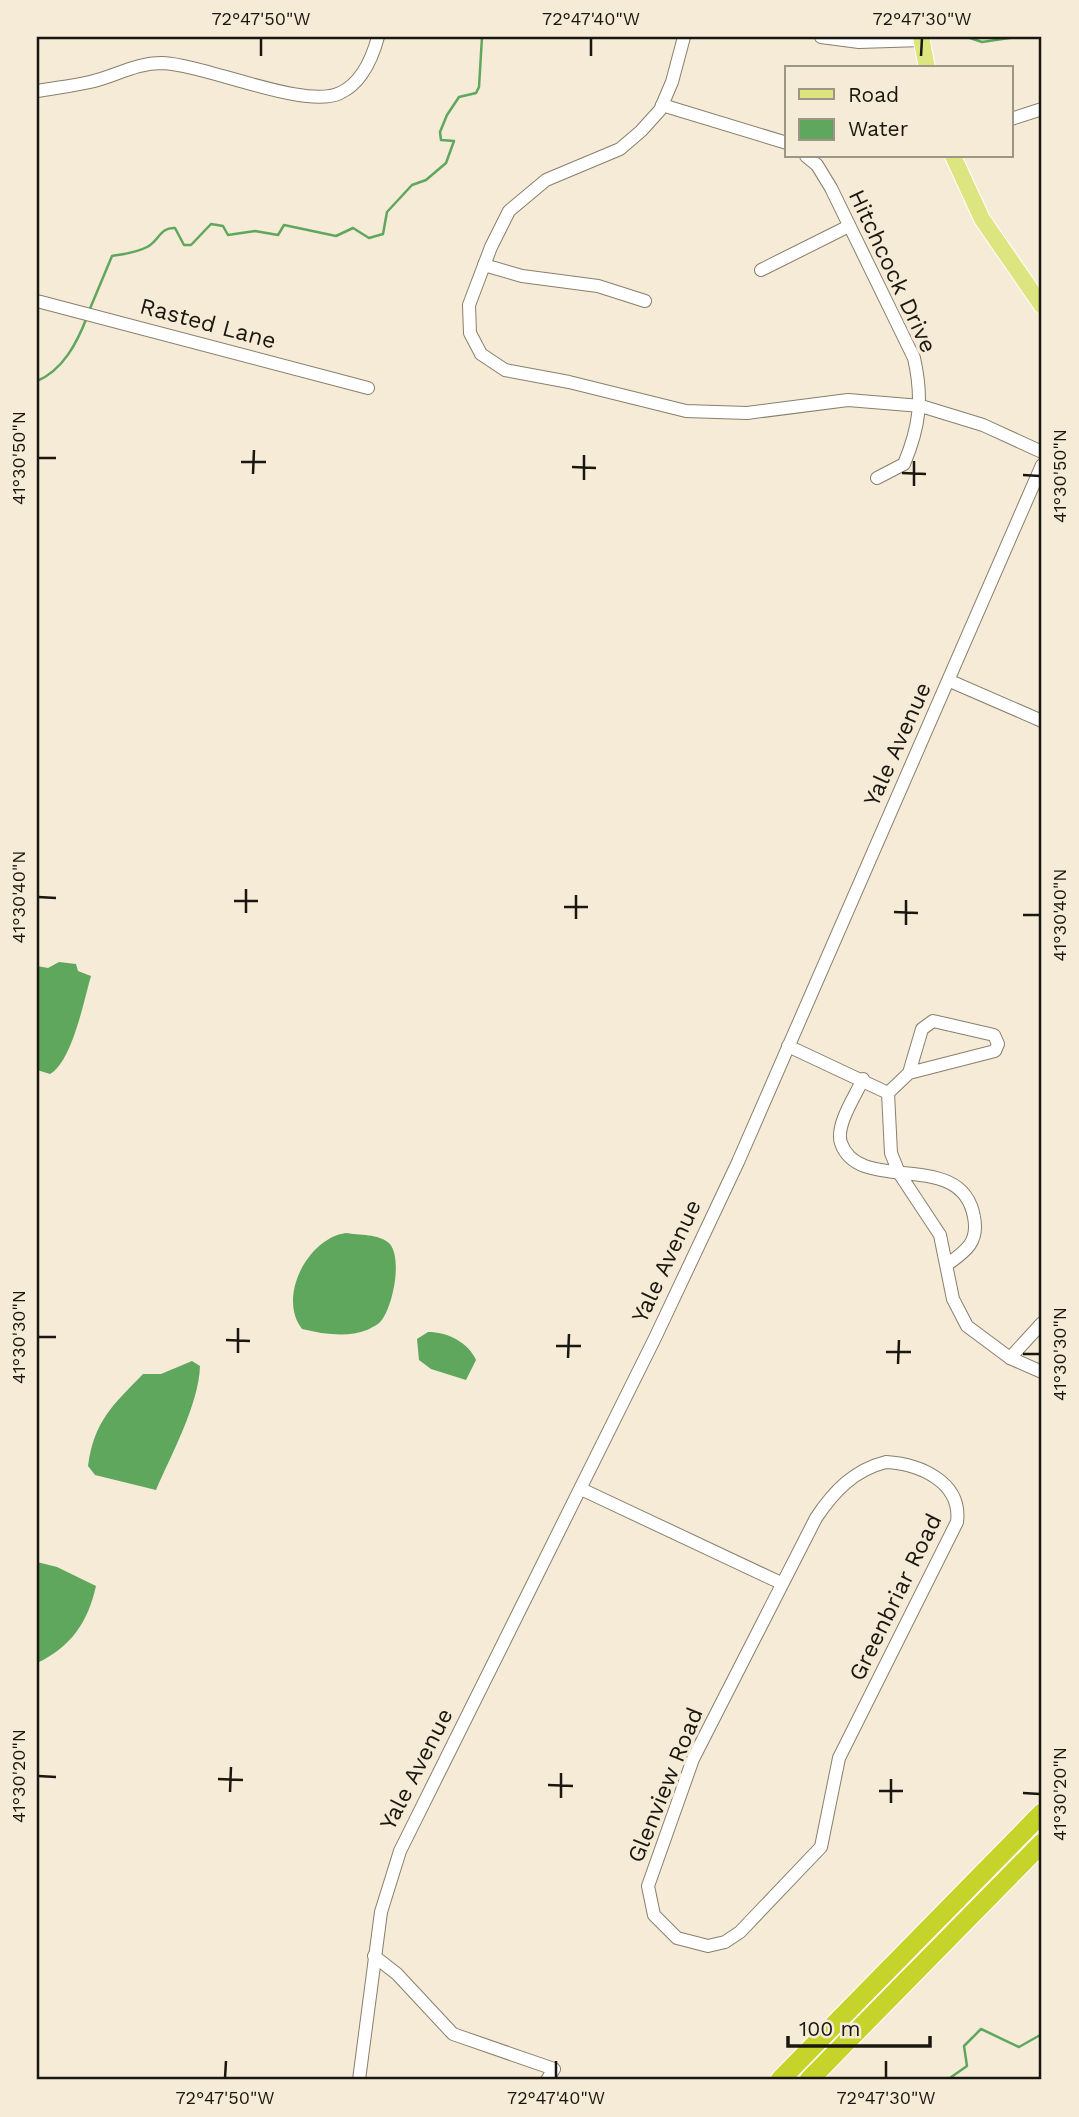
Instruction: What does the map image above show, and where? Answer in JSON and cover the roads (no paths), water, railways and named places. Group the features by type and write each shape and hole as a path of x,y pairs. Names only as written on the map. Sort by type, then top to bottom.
{"highway":[{"path":"780,2080 1042,1813"},
{"path":"809,2080 1042,1843"}],"main road":[{"path":"921,38 927,66"},
{"path":"954,158 982,219 1042,306"}],"street":[{"path":"37,91 91,82 138,64 163,63 190,66 311,98 339,94 359,79 378,37"},
{"path":"684,37 662,105 620,149 545,180 509,211 469,305 470,333 481,354 505,370 569,382 662,407 716,414 848,400 944,410 1042,452"},
{"path":"821,37 859,42 921,38"},
{"path":"662,105 785,142"},
{"path":"1012,119 1042,109"},
{"name":"Hitchcock Drive","path":"808,158 827,180 914,358 921,406 915,438 904,464 877,478"},
{"path":"761,270 849,226"},
{"path":"484,265 522,276 598,286 645,302"},
{"name":"Rasted Lane","path":"37,302 368,388"},
{"name":"Yale Avenue","path":"359,2080 374,1956 386,1891 400,1852 667,1314 950,681 1042,465"},
{"path":"950,681 1042,721"},
{"path":"909,1073 922,1029 933,1021 994,1035 998,1044 995,1052 909,1073 888,1093 891,1153 900,1173 940,1234 953,1299 967,1326 1010,1358 1042,1372"},
{"path":"788,1046 888,1093"},
{"path":"863,1079 839,1133 841,1145 851,1159 867,1167 926,1174 957,1187 972,1206 976,1228 971,1247 948,1264"},
{"path":"1010,1358 1042,1323"},
{"name":"Greenbriar Road","path":"781,1583 816,1518 834,1494 857,1473 872,1465 899,1463 931,1475 951,1489 959,1510 953,1533 839,1758"},
{"path":"581,1489 781,1583"},
{"name":"Glenview Road","path":"781,1583 693,1759 651,1871 649,1901 664,1929 691,1944 708,1946 725,1942 740,1932 821,1847 839,1758"},
{"path":"374,1956 397,1974 453,2034 554,2069 547,2080"}],"water":[{"path":"59,962 76,964 78,971 91,976 71,1044 58,1067 50,1074 37,1070 37,966 48,968"},
{"path":"346,1233 380,1238 389,1243 393,1250 395,1282 385,1314 375,1326 351,1334 327,1334 302,1329 295,1316 293,1301 300,1271 320,1246 332,1237"},
{"path":"428,1332 456,1339 468,1348 476,1360 466,1380 431,1369 419,1360 417,1339"},
{"path":"192,1361 200,1366 195,1396 156,1490 95,1475 88,1466 91,1450 100,1425 114,1405 143,1374 161,1374"},
{"path":"37,1562 57,1567 96,1586 88,1611 76,1632 49,1657 37,1663"}],"waterway":[{"path":"89,311 112,256 143,249 170,228 175,228 184,245 191,245 211,224 223,226 228,235 255,231 278,235 284,225 336,236 353,228 369,238 383,234 387,212 412,185 426,180 446,163 454,141 441,140 440,132 459,97 476,93 479,87 482,37"},
{"path":"967,37 982,42 1016,37"},
{"path":"37,381 62,363 87,317"},
{"path":"947,2080 967,2066 964,2046 981,2029 1019,2047 1042,2034"}]}
